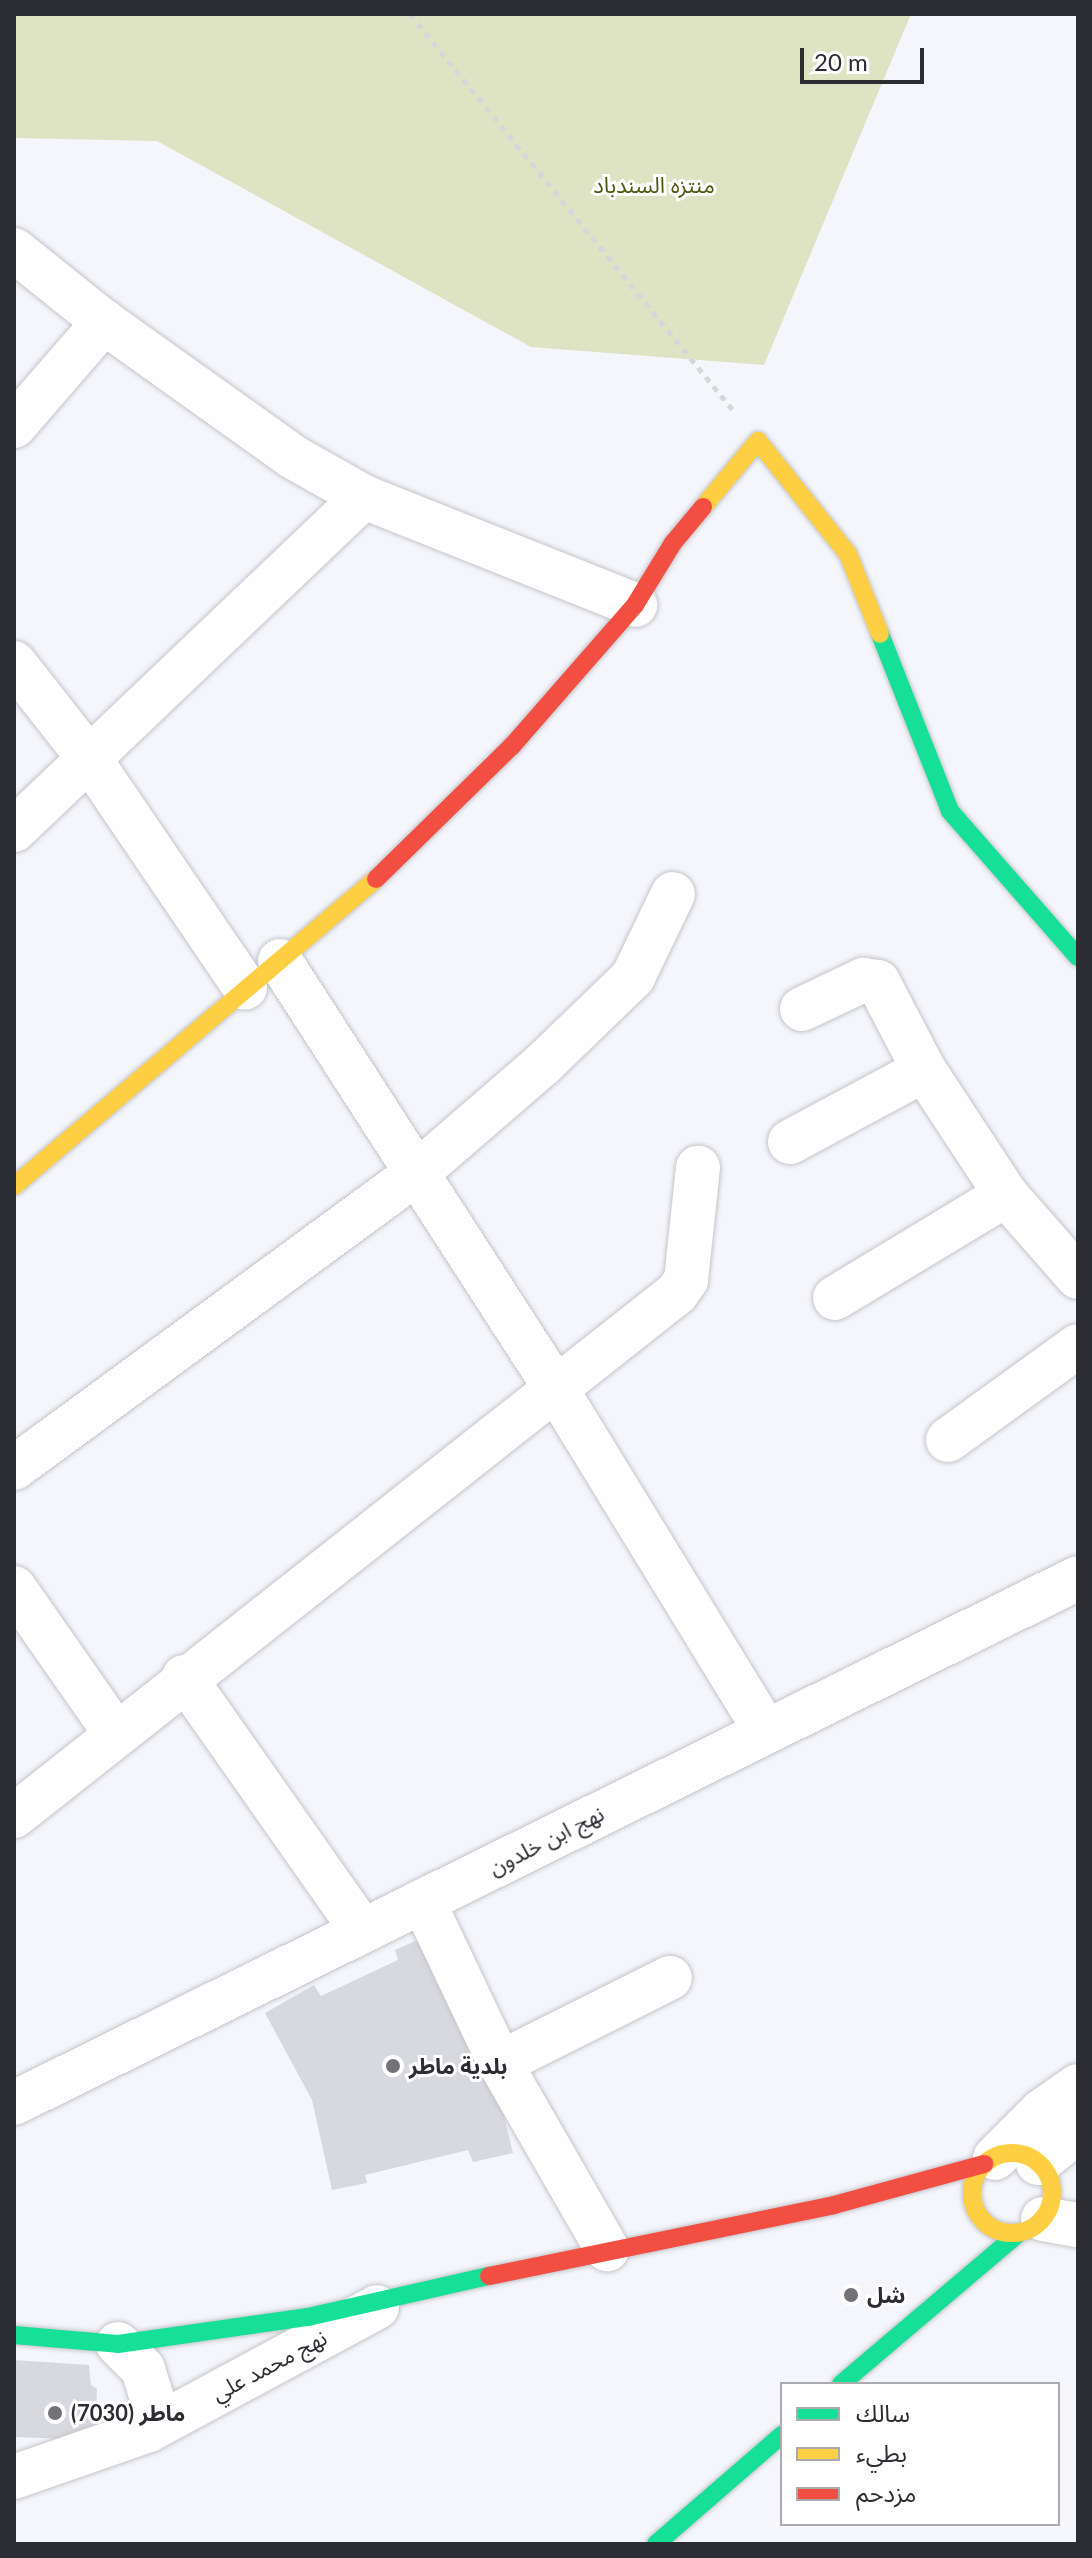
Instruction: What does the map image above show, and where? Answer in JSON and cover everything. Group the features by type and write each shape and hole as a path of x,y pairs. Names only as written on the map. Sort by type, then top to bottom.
{"main road":[{"path":"14,1186 414,847 512,746 635,605 673,543 758,441 848,554 950,811 1078,957"},
{"path":"14,2335 118,2344 237,2329 388,2301 607,2249 834,2205 1021,2154 1056,2157 1053,2216"},
{"path":"962,2236 969,2204 990,2161"},
{"path":"834,2205 926,2201"},
{"path":"969,2204 994,2229 1053,2216"},
{"path":"843,2382 911,2324 1053,2216"},
{"path":"911,2324 940,2274"},
{"path":"656,2544 780,2437"}],"street":[{"path":"14,250 104,322 293,457 364,497 635,605"},
{"path":"14,426 104,322"},
{"path":"14,830 91,761 364,497"},
{"path":"14,663 91,761 245,988"},
{"path":"14,1468 418,1172 623,989 649,950 673,894"},
{"path":"280,961 556,1389 765,1730"},
{"path":"802,1009 863,980 878,982 924,1070 1006,1195 1078,1277"},
{"path":"790,1142 924,1070"},
{"path":"14,1816 184,1677 556,1389 681,1288 698,1168"},
{"path":"835,1298 1006,1195"},
{"path":"948,1440 1078,1346"},
{"name":"نهج ابن خلدون","path":"14,2103 361,1929 1078,1578"},
{"path":"14,1588 115,1733"},
{"path":"184,1677 361,1929"},
{"path":"423,1901 500,2063 607,2249"},
{"path":"500,2063 670,1978"},
{"path":"990,2161 1042,2111 1078,2086"},
{"name":"نهج محمد علي","path":"14,2477 149,2430 388,2301"},
{"path":"118,2344 143,2369 152,2399 149,2430"}],"path":[{"path":"410,14 758,441"}],"green space":[{"name":"منتزه السندباد","path":"14,14 911,14 764,365 531,347 157,141 14,138"}],"building":[{"name":"بلدية ماطر","path":"432,1934 484,2031 513,2153 473,2162 468,2150 365,2175 367,2183 332,2190 312,2100 265,2013 314,1985 321,1996 398,1960 395,1950"},
{"name":"ماطر (7030)","path":"14,2360 89,2365 91,2385 97,2389 95,2440 14,2437"}],"traffic: fast":[{"path":"880,634 950,811 1078,957"},
{"path":"843,2382 1019,2233"},
{"path":"14,2335 118,2344 308,2317 489,2276"},
{"path":"656,2544 780,2437"}],"traffic: slow":[{"path":"703,507 758,441 848,554 880,634"},
{"path":"14,1186 376,879"},
{"path":"1012,2153 1027,2156 1040,2165 1049,2178 1052,2193 1049,2208 1040,2221 1027,2230 1012,2233 997,2230 984,2221 975,2208 972,2193 975,2178 984,2165 997,2156 1012,2153"}],"traffic: jam":[{"path":"376,879 512,746 635,605 673,543 703,507"},
{"path":"489,2276 834,2205 984,2164"}],"place":[{"name":"بلدية ماطر","path":"393,2066"},
{"name":"شل","path":"851,2295"},
{"name":"ماطر (7030)","path":"55,2413"}]}
